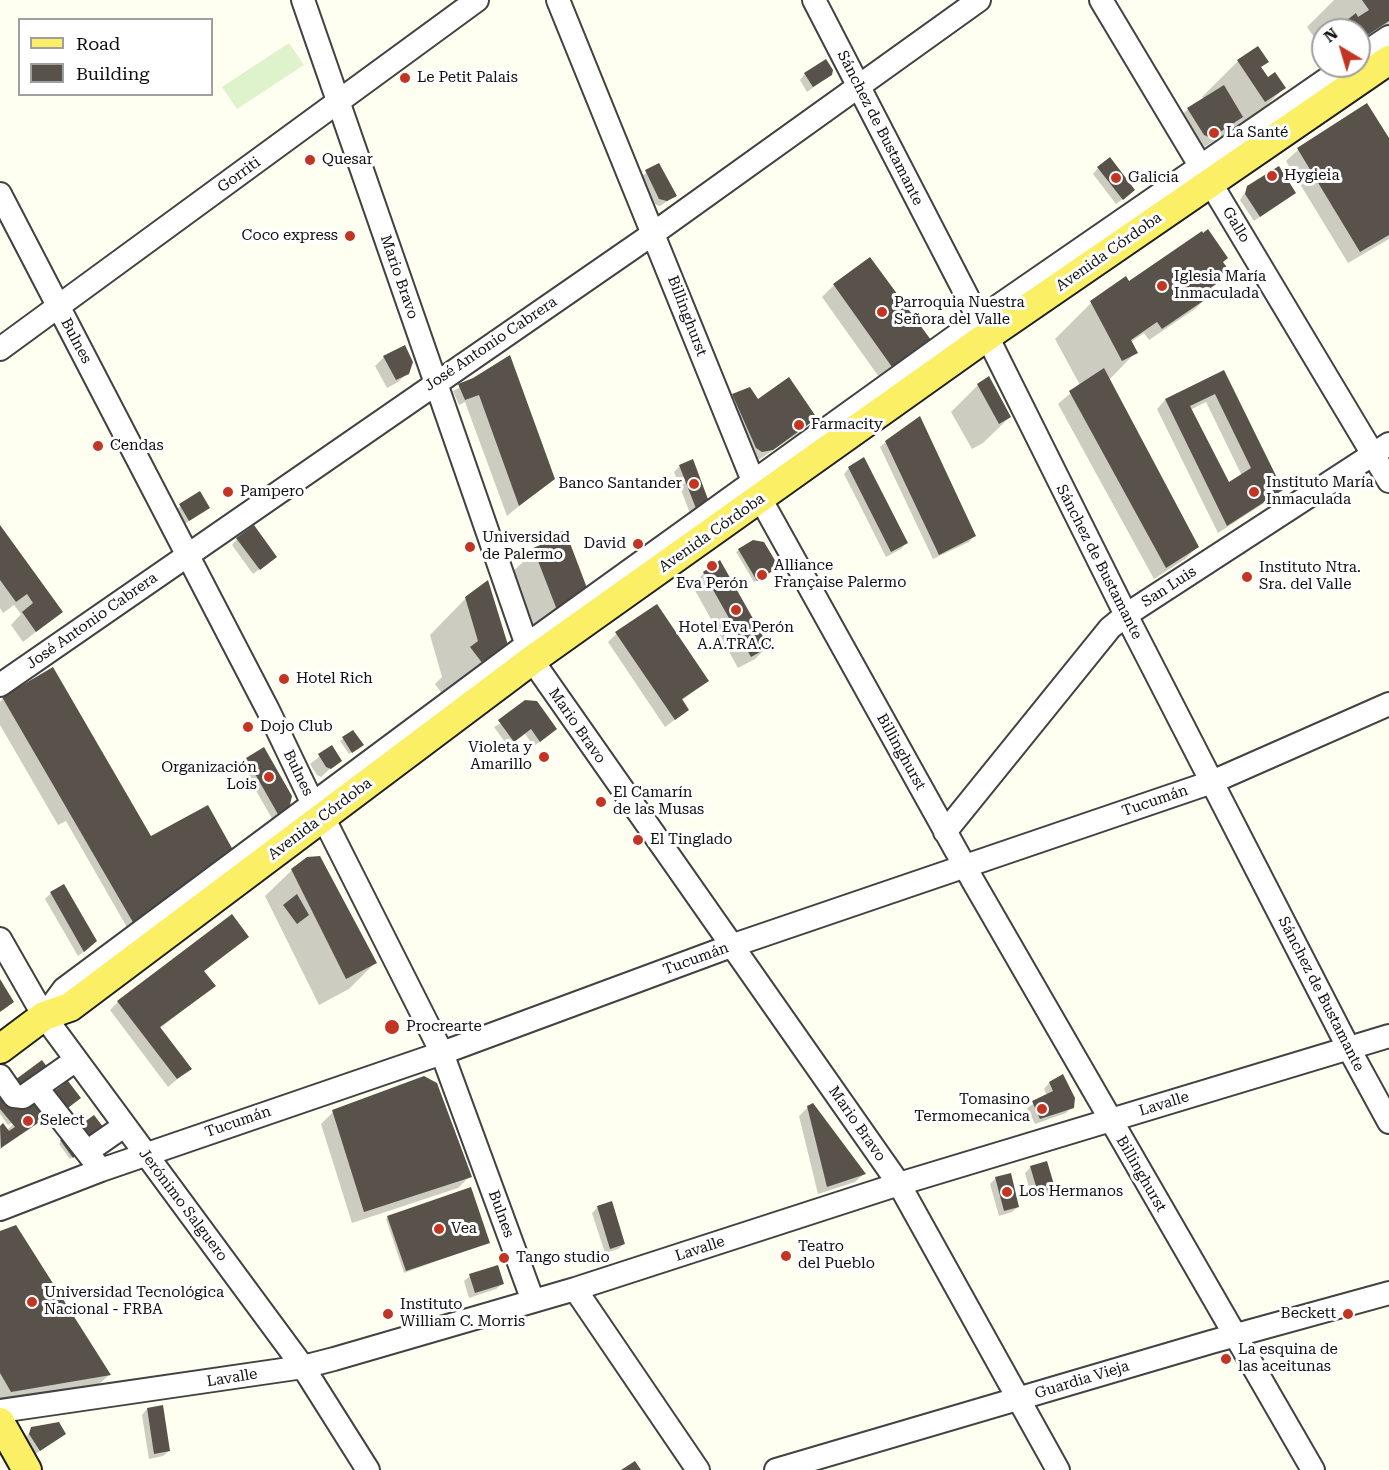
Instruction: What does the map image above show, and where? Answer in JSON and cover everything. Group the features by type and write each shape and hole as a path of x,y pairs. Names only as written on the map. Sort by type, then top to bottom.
{"main road":[{"name":"Avenida Córdoba","path":"0,1049 44,1016 70,1007 317,809 529,653 982,328 1205,173 1389,60"},
{"path":"0,1422 27,1470"}],"street":[{"name":"Mario Bravo","path":"303,0 529,653 731,946 900,1184 1058,1470"},
{"name":"Gorriti","path":"0,348 338,104 477,0"},
{"name":"Billinghurst","path":"558,0 756,490 964,866 1313,1470"},
{"name":"Sánchez de Bustamante","path":"814,0 1126,615 1348,1047 1389,1122"},
{"name":"José Antonio Cabrera","path":"0,685 654,233 979,0"},
{"name":"Gallo","path":"1101,0 1205,173 1382,449 1389,481"},
{"path":"1371,49 1389,37"},
{"name":"Avenida Córdoba","path":"1205,173 1330,78"},
{"name":"Bulnes","path":"0,194 188,555 442,1053 533,1301"},
{"name":"San Luis","path":"945,832 1100,640 1126,615 1382,449"},
{"name":"Tucumán","path":"0,1209 101,1170 442,1053 731,946 1212,782 1389,704"},
{"name":"Jerónimo Salguero","path":"0,939 44,1016 303,1367 368,1470"},
{"name":"Lavalle","path":"0,1411 303,1367 575,1289 900,1184 1389,1036"},
{"path":"0,1076 14,1096 22,1098 76,1060"},
{"path":"37,1088 101,1170"},
{"path":"88,1151 124,1126"},
{"path":"575,1289 698,1470"},
{"name":"Guardia Vieja","path":"776,1470 1235,1335 1389,1293"}],"green space":[{"path":"289,43 304,65 237,109 222,87"}],"building":[{"path":"1362,0 1389,0 1389,21 1371,33 1371,18 1350,18 1356,13 1358,17 1369,10"},
{"path":"1258,46 1269,62 1261,67 1268,77 1275,72 1286,88 1265,102 1237,60"},
{"path":"826,59 833,70 832,75 813,87 804,73"},
{"path":"1224,85 1243,117 1211,138 1204,135 1187,108"},
{"path":"1367,103 1389,138 1389,235 1360,252 1297,148"},
{"name":"Galicia","path":"1110,157 1135,190 1123,200 1097,167"},
{"path":"659,163 677,196 667,201 659,199 645,170"},
{"path":"1279,166 1296,193 1260,217 1245,194 1247,186"},
{"name":"Iglesia María Inmaculada","path":"1208,229 1228,258 1223,262 1228,269 1216,277 1219,282 1205,292 1209,297 1162,329 1157,322 1131,340 1138,353 1122,361 1090,301 1126,276 1129,281"},
{"name":"Parroquia Nuestra Señora del Valle","path":"870,257 931,340 892,367 833,284"},
{"path":"405,345 413,362 409,374 396,380 383,356"},
{"path":"510,355 555,479 519,506 479,395 465,400 458,384 473,378"},
{"path":"1104,368 1199,547 1166,568 1069,391"},
{"name":"Instituto María Inmaculada","path":"1224,370 1283,490 1227,526 1165,399","holes":["1215,394 1251,468 1229,482 1190,406"]},
{"path":"989,376 1011,417 999,424 977,384"},
{"path":"789,377 817,418 773,450 762,452 756,448 732,394 750,387 758,399"},
{"path":"920,416 976,536 939,555 885,441"},
{"path":"864,457 908,543 891,552 848,467"},
{"name":"Banco Santander","path":"693,459 709,502 697,511 679,465"},
{"path":"200,491 210,508 189,521 179,504"},
{"path":"0,525 63,612 36,632 22,612 33,603 27,594 16,602 0,580"},
{"path":"254,525 277,557 260,570 236,538"},
{"path":"565,530 587,588 557,610 533,548 550,541 548,537"},
{"path":"753,540 764,542 779,567 757,581 738,549"},
{"name":"Hotel Eva Perón A.A.TRA.C.","path":"720,560 769,647 751,657 703,572"},
{"path":"488,580 508,645 483,664 470,647 478,641 465,597"},
{"path":"657,604 709,681 682,699 689,710 675,720 615,632"},
{"path":"53,667 151,836 208,805 233,850 134,924 2,697"},
{"path":"525,700 537,701 557,729 540,742 531,729 514,742 498,720"},
{"path":"353,730 364,745 352,753 342,737"},
{"path":"332,745 342,761 331,769 326,767 318,754"},
{"name":"Organización Lois","path":"264,747 292,796 289,809 279,816 246,758"},
{"path":"320,856 377,963 346,979 291,869 307,857"},
{"path":"64,884 97,941 84,952 50,892"},
{"path":"297,894 309,915 297,924 283,905"},
{"path":"232,914 249,937 204,971 216,986 160,1027 192,1069 177,1079 117,1001"},
{"path":"0,979 14,1002 0,1012"},
{"path":"42,1060 55,1078 29,1096 36,1105 68,1081 81,1098 47,1124 44,1119 1,1148 0,1126 3,1123 9,1131 15,1127 0,1109 0,1091"},
{"path":"1063,1074 1075,1098 1074,1108 1040,1119 1032,1101 1053,1091 1049,1082"},
{"path":"424,1076 437,1083 472,1177 364,1212 332,1110"},
{"path":"813,1103 866,1174 827,1187 807,1106"},
{"path":"94,1115 107,1132 73,1158 60,1140"},
{"path":"1047,1161 1055,1188 1038,1193 1030,1166"},
{"name":"Los Hermanos","path":"1011,1173 1019,1207 1004,1211 995,1177"},
{"name":"Vea","path":"471,1187 490,1243 406,1271 387,1216"},
{"path":"612,1201 625,1244 610,1249 597,1206"},
{"name":"Universidad Tecnológica Nacional - FRBA","path":"16,1225 111,1375 11,1392 0,1373 0,1231"},
{"path":"498,1265 504,1284 475,1293 469,1274"},
{"path":"163,1405 170,1451 154,1454 147,1408"},
{"path":"59,1422 66,1434 40,1451 29,1434 31,1427"},
{"path":"635,1461 641,1470 621,1470"}],"place":[{"name":"Le Petit Palais","path":"405,78"},
{"name":"La Santé","path":"1214,133"},
{"name":"Quesar","path":"310,160"},
{"name":"Hygieia","path":"1272,176"},
{"name":"Galicia","path":"1116,178"},
{"name":"Coco express","path":"350,236"},
{"name":"Iglesia María Inmaculada","path":"1162,286"},
{"name":"Parroquia Nuestra Señora del Valle","path":"882,312"},
{"name":"Farmacity","path":"799,425"},
{"name":"Cendas","path":"98,446"},
{"name":"Banco Santander","path":"694,484"},
{"name":"Pampero","path":"228,492"},
{"name":"Instituto María Inmaculada","path":"1254,492"},
{"name":"David","path":"638,544"},
{"name":"Universidad de Palermo","path":"470,547"},
{"name":"Eva Perón","path":"712,566"},
{"name":"Alliance Française Palermo","path":"762,575"},
{"name":"Instituto Ntra. Sra. del Valle","path":"1247,577"},
{"name":"Hotel Eva Perón A.A.TRA.C.","path":"736,610"},
{"name":"Hotel Rich","path":"284,679"},
{"name":"Dojo Club","path":"248,727"},
{"name":"Violeta y Amarillo","path":"544,757"},
{"name":"Organización Lois","path":"269,777"},
{"name":"El Camarín de las Musas","path":"601,802"},
{"name":"El Tinglado","path":"638,840"},
{"name":"Procrearte","path":"392,1027"},
{"name":"Tomasino Termomecanica","path":"1042,1109"},
{"name":"Select","path":"28,1121"},
{"name":"Los Hermanos","path":"1007,1192"},
{"name":"Vea","path":"439,1229"},
{"name":"Teatro del Pueblo","path":"786,1256"},
{"name":"Tango studio","path":"504,1258"},
{"name":"Universidad Tecnológica Nacional - FRBA","path":"32,1302"},
{"name":"Instituto William C. Morris","path":"388,1314"},
{"name":"Beckett","path":"1348,1314"},
{"name":"La esquina de las aceitunas","path":"1226,1359"}]}
